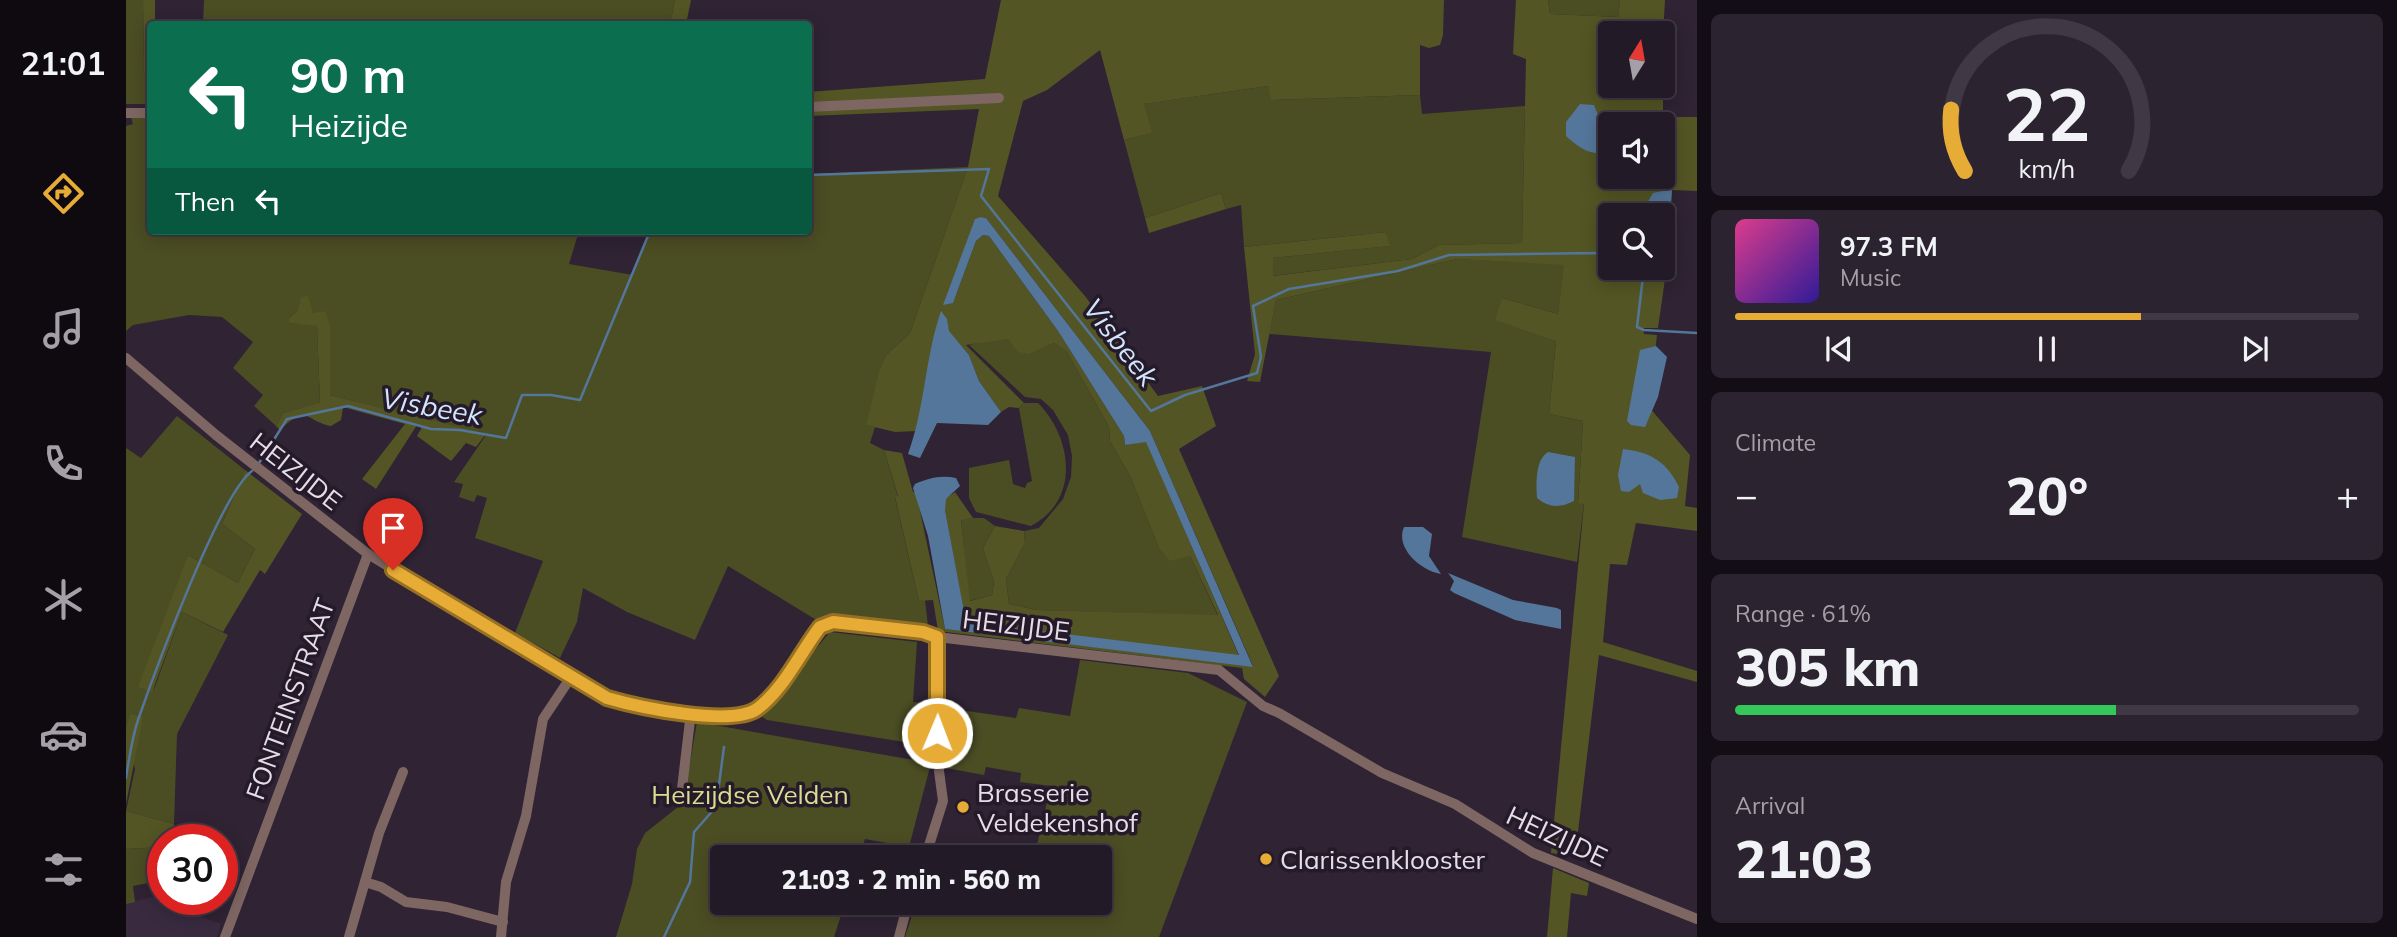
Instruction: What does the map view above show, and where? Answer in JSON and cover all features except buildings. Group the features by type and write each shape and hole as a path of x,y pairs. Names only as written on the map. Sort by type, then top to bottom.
{"street":[{"path":"812,107 999,98"},
{"path":"126,113 147,113"},
{"name":"HEIZIJDE","path":"126,358 216,435 368,554 607,698 626,704 731,716 757,709 792,667 820,627 833,622 1225,671 1263,706 1401,783 1455,804 1519,845 1697,919"},
{"name":"FONTEINSTRAAT","path":"225,937 368,554"},
{"path":"929,845 943,801 937,756 937,637"},
{"path":"501,937 506,882 526,816 542,719 571,677"},
{"path":"681,797 691,712"},
{"path":"349,937 403,772"},
{"path":"365,882 406,902 447,907 503,922"},
{"path":"899,937 905,915"}],"shaded area":[{"path":"147,898 147,915 197,915 221,924 217,937 126,937 126,903"}],"green space":[{"path":"126,0 143,0 147,104 126,104"},
{"path":"143,0 155,0 155,21 147,21 147,73 144,73"},
{"path":"204,0 675,0 671,21 203,21"},
{"path":"675,0 691,0 687,21 671,21"},
{"path":"1001,0 1444,0 1443,35 1440,45 1429,48 1420,45 1420,95 1271,100 1268,86 1144,104 1152,133 1124,140 1100,50 1047,90 1023,101 998,196 1085,296 1158,396 1202,386 1216,426 1179,449 1279,676 1265,697 1244,679 1242,668 938,631 933,600 919,601 895,497 898,496 884,450 902,453 913,492 916,492 945,629 1253,666 1150,431 986,218 981,217 953,303 976,241 983,235 989,236 1058,331 1124,436 1125,445 1146,441 1239,656 965,622 945,510 945,499 955,492 973,518 961,520 970,601 992,595 994,582 983,548 995,526 1024,531 1025,543 1006,579 1009,604 1037,610 1218,615 1190,556 1170,561 1159,548 1130,476 1110,441 1109,427 1067,352 1054,343 1028,354 1018,352 1008,339 966,345 1024,403 1019,408 1009,407 1001,412 979,381 969,355 948,331 926,389 917,431 895,432 866,425 886,355 910,333 968,167 979,109 812,116 812,92 985,79"},
{"path":"1516,0 1548,0 1550,14 1618,17 1620,0 1665,0 1664,21 1598,21 1598,98 1663,98 1663,112 1598,112 1598,189 1675,189 1675,117 1697,117 1697,191 1672,190 1671,203 1598,203 1598,280 1665,280 1658,328 1643,328 1644,334 1657,335 1649,407 1690,455 1685,506 1697,508 1697,531 1636,523 1627,565 1610,564 1603,642 1697,671 1697,682 1599,655 1575,857 1551,853 1584,504 1578,503 1583,421 1549,414 1556,341 1495,320 1502,298 1558,314 1564,265 1457,259 1276,300 1260,382 1247,381 1255,354 1244,247 1386,232 1390,246 1273,258 1273,276 1412,259 1439,245 1522,243 1526,59 1513,54"},
{"path":"1548,0 1620,0 1618,17 1550,14"},
{"path":"1268,86 1272,100 1420,95 1422,114 1525,106 1522,243 1439,245 1412,259 1272,276 1273,258 1389,246 1386,232 1244,247 1241,205 1226,209 1221,193 1145,218 1124,140 1151,133 1143,104"},
{"path":"131,117 147,118 147,235 578,235 569,264 633,275 648,235 812,235 812,174 968,167 910,333 886,355 867,425 875,427 870,443 884,450 898,497 895,498 919,601 925,600 928,626 835,614 818,621 728,566 695,640 627,612 583,588 577,622 560,658 515,633 543,561 475,538 487,498 477,495 474,502 459,497 463,484 454,482 486,435 330,395 330,325 313,313 298,310 289,318 289,323 317,325 320,404 283,413 276,426 254,406 263,395 233,368 253,342 222,317 189,315 133,325 126,331 126,126 133,124"},
{"path":"1221,193 1226,209 1149,233 1145,218"},
{"path":"1457,259 1565,264 1558,314 1502,298 1556,341 1549,414 1583,421 1578,502 1584,503 1577,562 1462,537 1491,352 1269,334 1276,300"},
{"path":"308,296 313,313 325,311 330,325 330,395 486,434 476,447 466,443 451,461 417,436 422,427 417,425 376,489 362,479 405,424 343,407 341,420 331,426 302,416 296,417 280,430 276,426 283,413 320,403 317,326 289,323 289,318 298,310 301,297"},
{"path":"1008,339 1028,353 1054,343 1067,352 1109,427 1110,441 1130,476 1159,548 1190,556 1218,616 1037,610 1009,604 1006,579 1025,543 1024,531 1039,528 1063,499 1071,477 1072,456 1068,435 1053,410 1041,399 1025,397 969,345"},
{"path":"1024,403 1038,403 1050,417 1064,450 1066,467 1064,485 1058,501 1047,515 1031,526 976,512 969,498 969,468 1009,460 1013,484 1025,488 1027,483 1032,481 1019,408"},
{"path":"177,416 245,470 222,524 255,549 238,583 188,555 153,692 182,612 228,635 177,734 174,824 126,811 135,769 126,730 126,448 141,458"},
{"path":"245,470 302,514 265,574 260,570 223,632 182,612 152,692 138,687 188,555 238,583 255,549 222,524"},
{"path":"984,518 995,526 983,548 994,582 992,595 969,601 961,519"},
{"path":"830,632 917,642 913,702 932,704 929,746 767,720 760,715"},
{"path":"1080,660 1188,673 1247,702 1159,937 905,937 912,915 1112,915 1112,845 1037,845 1051,786 1020,782 1021,773 986,767 984,775 946,768 946,708 1016,718 1019,708 1070,716"},
{"path":"130,714 143,717 126,804 126,730"},
{"name":"Heizijdse Velden","path":"697,722 931,763 910,845 865,839 863,845 710,845 710,915 841,915 834,937 616,937 632,884 637,849 645,833 683,803"},
{"path":"126,811 174,824 147,824 147,848 126,849"},
{"path":"147,848 147,883 133,886 135,902 126,904 126,849"},
{"path":"1553,868 1589,883 1587,896 1571,893 1567,937 1547,937"}],"water":[{"path":"1580,104 1594,105 1598,115 1598,153 1586,150 1566,136 1566,122"},
{"path":"1672,189 1671,203 1647,203 1653,193"},
{"path":"986,218 1150,431 1253,667 945,629 928,536 913,488 915,484 925,480 945,477 956,478 960,486 946,499 945,510 966,622 1239,655 1146,442 1125,445 1124,436 1058,331 989,236 983,235 976,241 953,303 943,305 975,219"},
{"path":"941,311 947,319 949,331 969,355 979,381 1001,412 988,425 937,423 920,458 908,454"},
{"path":"1656,346 1667,357 1658,397 1645,427 1631,425 1627,421 1640,350"},
{"path":"1623,449 1650,456 1663,465 1679,487 1677,498 1660,500 1643,493 1640,484 1629,492 1621,491 1618,475"},
{"path":"1548,452 1575,457 1574,501 1555,506 1537,498 1539,466"},
{"path":"1404,527 1423,527 1432,534 1429,556 1441,574 1417,563 1406,550 1402,535"},
{"path":"1448,573 1513,600 1557,608 1561,610 1561,629 1515,620 1454,593 1450,590 1454,581"}],"waterway":[{"name":"Visbeek","path":"812,175 989,169 981,196 1151,411 1185,395 1257,373 1261,357 1253,306 1289,289 1398,271 1449,255 1598,253"},
{"name":"Visbeek","path":"259,463 287,419 348,406 431,429 460,430 506,438 522,395 551,395 580,400 648,235"},
{"name":"Visbeek","path":"1643,280 1637,327 1644,330 1697,333"},
{"name":"Visbeek","path":"126,778 138,720 189,587 223,513 239,486 252,471"},
{"path":"664,937 690,882 694,832 716,807 724,747"}],"place":[{"name":"Brasserie Veldekenshof","path":"963,807"},
{"name":"Clarissenklooster","path":"1266,859"}],"route":[{"path":"393,570 587,688 626,704 668,710 722,716 738,716 752,712 769,696 820,627 833,622 923,632 937,637 937,733"}]}
